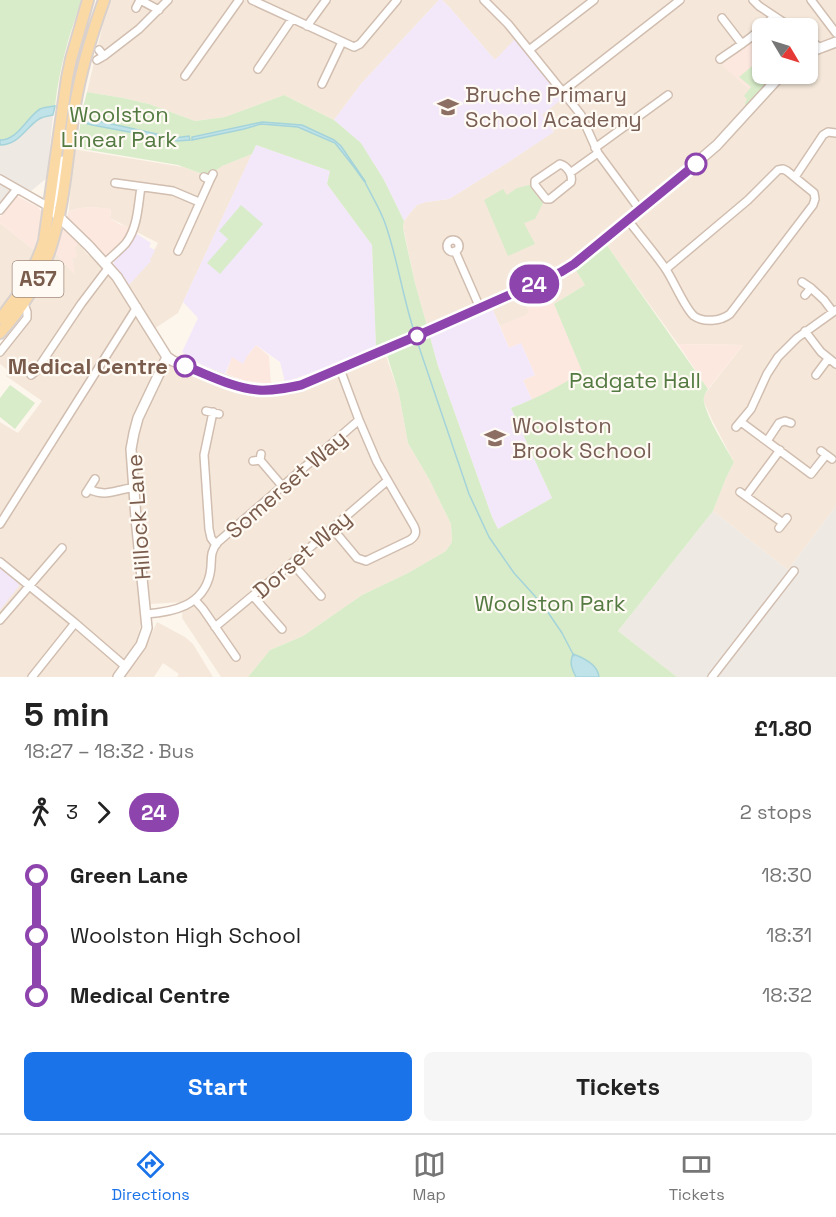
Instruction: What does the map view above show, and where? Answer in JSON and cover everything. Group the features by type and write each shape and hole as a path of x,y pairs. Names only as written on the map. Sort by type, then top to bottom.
{"main road":[{"name":"A57","path":"0,319 21,290 39,256 46,233 62,106 71,59 88,0"},
{"name":"A57","path":"0,333 24,304 46,263 60,218 74,109 83,65 104,0"}],"street":[{"path":"136,8 140,0 159,10"},
{"path":"100,55 139,29 168,0"},
{"path":"185,76 239,0"},
{"path":"252,0 354,47 360,44 397,0"},
{"path":"307,26 326,0"},
{"path":"484,0 529,50 580,115 597,151 640,210"},
{"path":"529,50 594,0"},
{"path":"562,92 680,0"},
{"path":"753,0 777,18"},
{"path":"812,0 836,33"},
{"path":"720,59 766,25 774,16"},
{"path":"722,18 742,44"},
{"path":"257,68 292,19"},
{"path":"322,84 342,42"},
{"path":"819,47 836,42"},
{"path":"0,179 49,207 107,265 137,307 167,357 235,386 259,390 282,389 301,385 415,337 561,272 574,264 717,145 773,84"},
{"path":"570,173 668,95"},
{"path":"49,207 53,206 56,201 62,165 72,128"},
{"path":"795,177 823,135 828,132 836,133"},
{"path":"558,165 564,166 570,173 571,182 550,199 544,198 535,185 536,179 558,165"},
{"path":"628,220 666,269 692,314 700,319 717,320 726,317 813,205 816,197 813,191 785,170 776,171 748,200 666,269"},
{"path":"178,251 209,177"},
{"path":"115,183 173,191 199,202"},
{"path":"31,375 36,371 107,265 131,235 141,187"},
{"path":"0,210 17,189"},
{"path":"456,251 480,308"},
{"path":"802,282 835,311 787,346 772,366 755,401 739,425 780,450 809,477 826,455"},
{"path":"805,296 811,288"},
{"path":"0,352 27,318 24,304"},
{"path":"0,524 137,307"},
{"path":"806,331 815,345 836,364"},
{"name":"Hillock Lane","path":"118,677 144,639 147,628 131,449 142,408 167,357"},
{"path":"816,375 828,359"},
{"path":"332,528 357,558 366,561 412,539 416,532 373,454 340,369"},
{"path":"212,412 204,455 209,529 216,546"},
{"name":"Somerset Way","path":"195,600 210,576 211,554 216,546 359,420"},
{"path":"767,441 779,423 785,421 791,423"},
{"path":"780,450 743,494 783,523"},
{"path":"258,458 283,487"},
{"path":"95,479 88,491 104,494 133,488"},
{"name":"Dorset Way","path":"215,627 387,481"},
{"path":"0,620 62,548"},
{"path":"0,562 126,667"},
{"path":"292,563 321,596"},
{"path":"712,677 795,571"},
{"path":"253,596 282,628"},
{"path":"146,614 168,612 195,600 236,657"},
{"path":"32,677 75,623"}],"shaded area":[{"path":"110,0 439,0 361,84 334,120 284,95 225,117 195,121 149,104 87,92"},
{"name":"Bruche Primary School Academy","path":"439,0 450,8 495,60 515,39 562,99 542,115 554,132 449,199 417,205 404,221 384,180 361,143 334,120 361,84"},
{"path":"442,0 836,0 836,506 788,570 713,511 734,462 712,420 704,402 704,395 743,345 678,344 600,236 560,266 427,327 415,283 403,227 404,221 417,205 449,199 554,131 542,115 515,40 495,60"},
{"path":"752,42 752,84 760,84 757,96 722,65"},
{"path":"53,115 47,178 31,191 17,184 0,202 0,145 42,117"},
{"path":"256,145 330,171 327,184 372,245 376,346 337,364 285,382 280,362 256,345 243,364 232,357 225,374 202,365 182,352 198,318 183,302"},
{"path":"73,149 183,167 208,176 222,166 252,154 178,313 154,329 128,286 149,260 158,243 110,218 111,210 94,207 69,211"},
{"path":"17,196 38,207 42,212 34,250 0,223 0,217"},
{"path":"94,207 111,209 110,218 131,228 124,240 106,258 79,242 75,248 77,257 72,258 75,275 55,253 69,211"},
{"path":"0,223 34,250 20,283 0,310"},
{"path":"137,234 151,243 149,247 155,250 151,261 128,286 113,267 114,260"},
{"path":"79,242 86,253 117,277 172,366 233,391 281,394 330,379 386,356 399,394 408,443 451,524 452,542 446,551 408,573 362,595 303,636 270,650 248,677 221,677 182,618 183,602 150,604 141,607 141,623 137,639 129,655 112,677 0,677 0,422 18,433 42,401 6,376 10,372 0,364 0,357 32,316 28,305 44,281 55,253 74,273 72,258 74,248"},
{"path":"575,269 585,285 554,304 551,302 543,306 532,306 527,297 529,292"},
{"path":"529,292 527,297 532,306 541,302 543,306 551,302 554,304 583,371 565,384 532,400 523,380 535,375 521,343 509,348 500,326 526,315 529,311 523,299 518,296"},
{"path":"518,296 523,299 529,311 527,315 500,326 492,308"},
{"name":"Woolston Brook School","path":"492,308 509,348 521,343 535,375 523,380 532,400 511,408 552,498 498,529 438,366 429,334 438,330 442,331"},
{"path":"678,344 743,345 708,389"},
{"path":"256,345 269,356 271,384 246,381 226,374 232,356 247,356"},
{"path":"836,506 836,677 677,677 618,631 713,511 788,570"},
{"path":"0,568 17,581 19,586 0,610"},
{"path":"157,622 185,637 193,644 213,677 177,677 179,674 163,663 154,677 124,677 149,640"}],"green space":[{"path":"0,0 82,0 65,52 55,106 40,109 11,137 0,140"},
{"path":"752,66 752,84 773,84 746,107 747,99 744,96 751,87 739,77"},
{"path":"87,92 149,104 195,121 225,117 284,95 334,120 361,143 384,180 404,221 403,227 415,283 438,366 498,529 552,498 511,408 548,392 582,371 554,304 585,285 575,269 606,244 708,389 704,398 706,409 734,462 713,511 618,631 677,677 248,677 270,650 303,636 362,595 408,573 446,551 452,542 451,524 408,443 399,394 387,355 376,346 372,245 327,184 330,171 256,145 252,154 222,166 208,176 178,165 77,148"},
{"path":"533,184 544,201 535,219 524,223 535,244 508,256 484,200 503,189 507,195 517,188"},
{"path":"241,205 263,224 220,274 207,263 228,239 219,231"},
{"path":"10,385 35,403 15,429 0,417 0,398"}],"water":[{"path":"55,106 53,115 39,119 12,142 0,145 0,140 17,133 40,109"},
{"path":"81,117 174,138 189,136 190,140 177,141 92,125 81,122"},
{"path":"262,122 302,125 334,140 341,146 365,181 335,143 298,127 261,124 192,140 192,137"},
{"path":"573,654 593,666 599,677 576,677 571,663"}],"waterway":[{"path":"364,180 386,226 415,334"},
{"path":"417,341 469,494 489,537 514,573 543,605 574,656"}],"bus line":[{"name":"24","path":"185,366 231,384 259,390 301,385 561,272 574,264 696,164"}],"place":[{"name":"Bruche Primary School Academy","path":"448,107"},
{"name":"Medical Centre","path":"185,366"},
{"name":"Woolston Brook School","path":"495,438"}],"park label":[{"name":"Woolston Linear Park","path":"119,126"},
{"name":"Padgate Hall","path":"635,380"},
{"name":"Woolston Park","path":"550,603"}]}
